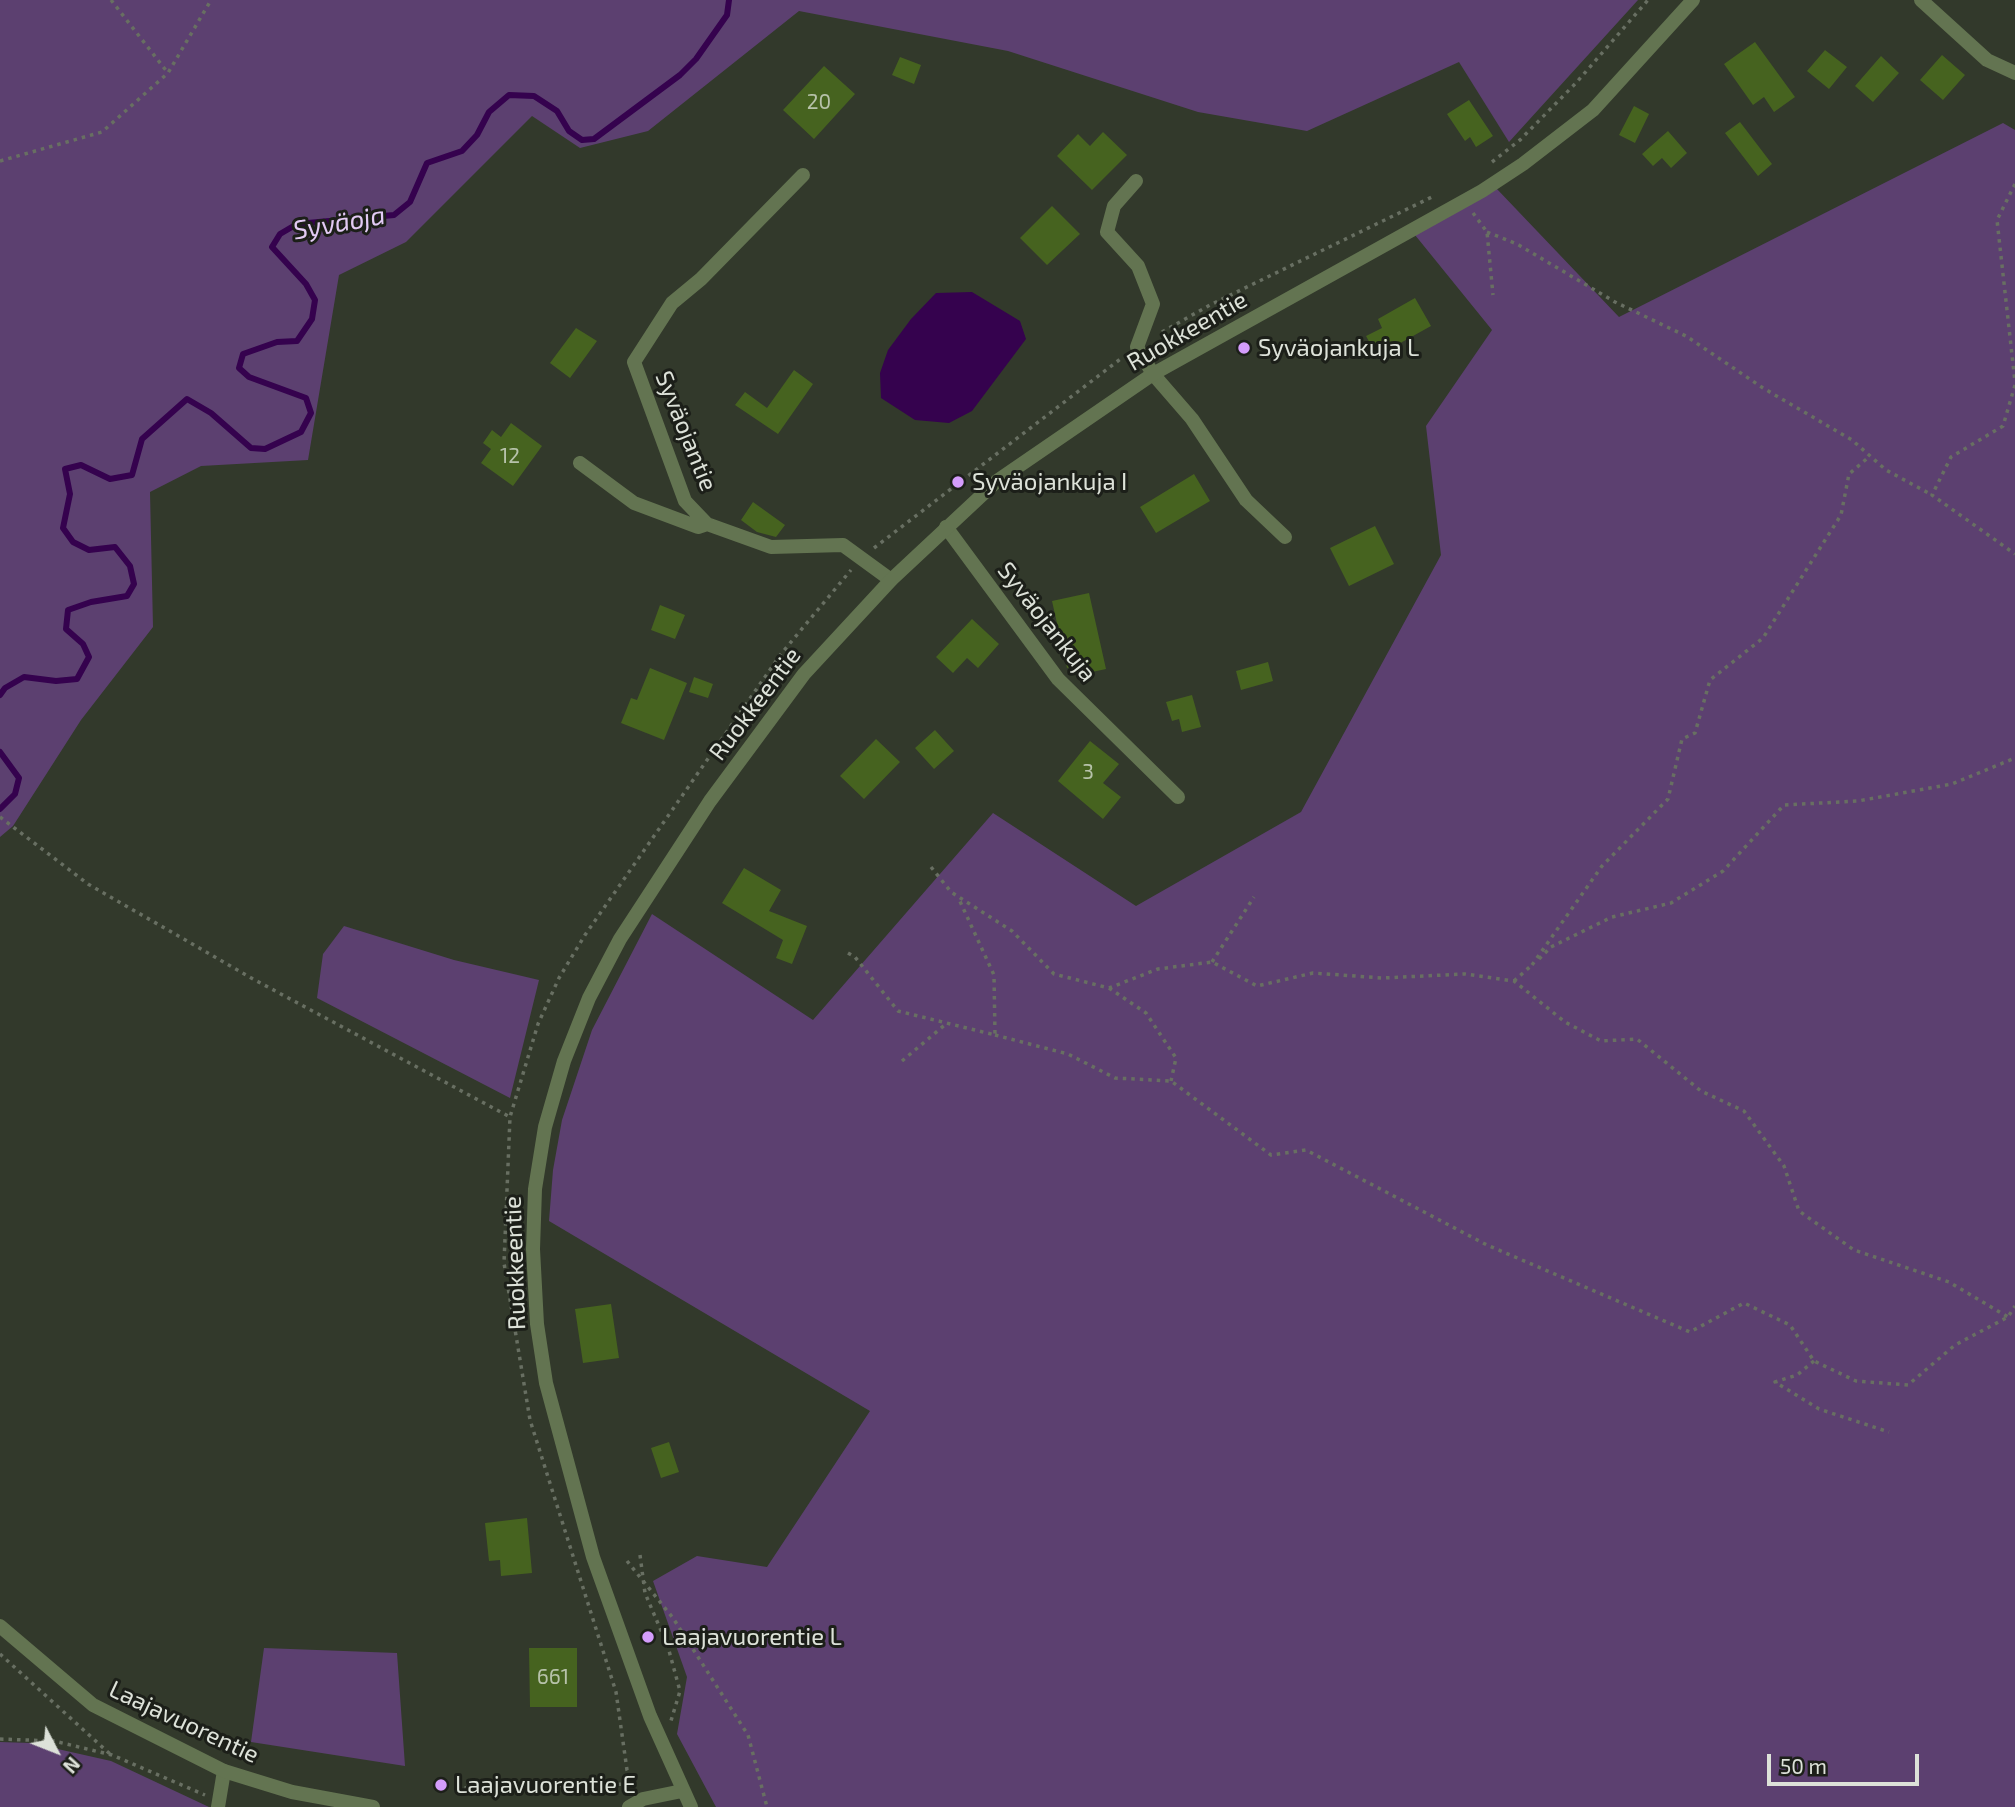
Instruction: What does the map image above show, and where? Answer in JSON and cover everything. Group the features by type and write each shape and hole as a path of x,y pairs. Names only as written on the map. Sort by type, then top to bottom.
{"street":[{"name":"Ruokkeentie","path":"691,1807 658,1735 593,1557 546,1383 537,1324 533,1249 535,1189 545,1127 564,1061 589,998 620,939 658,878 804,674 891,580 997,481 1153,374 1464,201 1523,164 1593,110 1693,0"},
{"path":"1921,0 1987,60 2015,73"},
{"name":"Syväojantie","path":"803,175 701,279 672,303 634,362 685,501 707,524 771,547 843,545 891,580"},
{"path":"1136,181 1114,206 1107,232 1138,266 1153,304 1137,346 1153,374 1192,419 1246,500 1285,537"},
{"path":"580,463 634,503 698,527 707,524"},
{"name":"Syväojankuja","path":"946,527 1058,679 1178,797"},
{"name":"Laajavuorentie","path":"0,1626 93,1705 224,1771 292,1792 373,1807"},
{"path":"218,1804 224,1771"},
{"path":"635,1804 682,1791"},
{"path":"660,1807 682,1791"}],"path":[{"path":"111,0 167,73"},
{"path":"0,161 102,132 167,73 211,0"},
{"path":"1486,166 1520,140 1548,112 1648,0"},
{"path":"1932,495 1951,457 2003,426 2015,383 1997,220 2015,184"},
{"path":"635,1804 615,1692 530,1420 504,1263 510,1117 538,1024 559,978 584,934 781,654 862,557 1137,346 1210,305 1452,187 1487,232 1493,295"},
{"path":"1487,232 1517,243 1615,302 1686,337 1763,388 1852,440 1886,470 1932,495 2015,554"},
{"path":"1532,965 1602,866 1668,799 1682,739 1695,733 1710,680 1763,638 1841,515 1849,474 1870,456"},
{"path":"1514,981 1551,947 1612,917 1671,902 1723,871 1784,805 1858,801 1952,784 2015,758"},
{"path":"0,817 88,884 253,979 510,1117"},
{"path":"931,867 957,895 1012,931 1054,974 1109,988 1146,1013 1176,1058 1171,1081"},
{"path":"957,895 994,975 995,1035"},
{"path":"1212,962 1254,897"},
{"path":"848,953 869,972 898,1011 1068,1054 1115,1078 1171,1081 1272,1155 1306,1150 1487,1245 1690,1332 1744,1303 1790,1325 1814,1362 1856,1381 1908,1385 1955,1345 2008,1317 2015,1306"},
{"path":"1109,988 1158,969 1212,962 1257,986 1312,973 1382,978 1465,974 1514,981 1565,1022 1601,1041 1637,1039 1701,1091 1744,1111 1784,1166 1799,1211 1854,1250 1949,1283 2008,1317"},
{"path":"902,1061 947,1023"},
{"path":"1814,1362 1797,1375 1775,1382 1819,1409 1889,1432"},
{"path":"640,1555 644,1582 680,1691 673,1721 658,1735"},
{"path":"627,1561 673,1618 748,1735 767,1807"},
{"path":"0,1654 112,1755"},
{"path":"0,1739 54,1741 112,1755 218,1804"},
{"path":"456,1788 633,1784"}],"shaded area":[{"path":"0,0 1638,0 1509,142 1459,62 1307,131 1198,112 1008,51 799,11 648,131 580,148 532,116 406,242 339,275 308,460 201,466 150,492 153,627 81,720 13,826 0,837"},
{"path":"2003,123 2015,130 2015,1807 716,1807 677,1734 687,1677 653,1581 697,1556 767,1567 870,1411 549,1221 553,1170 562,1120 592,1030 652,914 813,1020 993,813 1136,906 1301,812 1441,555 1426,426 1492,330 1415,235 1496,188 1619,317"},
{"path":"972,292 1020,321 1026,339 972,411 949,423 915,420 881,398 880,373 888,350 911,319 936,293"},
{"path":"344,926 454,960 539,980 510,1098 317,998 323,954"},
{"path":"264,1648 397,1653 405,1766 251,1742"},
{"path":"0,1742 31,1743 111,1761 209,1807 0,1807"}],"building":[{"path":"1755,42 1795,97 1774,112 1764,97 1753,105 1724,64"},
{"path":"1825,50 1847,67 1829,89 1807,71"},
{"path":"1942,55 1965,75 1943,100 1920,80"},
{"path":"1881,56 1899,73 1873,102 1855,86"},
{"path":"900,57 921,65 914,84 892,75"},
{"path":"824,66 855,94 814,139 783,110"},
{"path":"1469,100 1493,136 1476,147 1470,137 1465,141 1447,114"},
{"path":"1634,106 1649,114 1635,143 1619,135"},
{"path":"1740,122 1772,164 1758,176 1725,133"},
{"path":"1668,131 1687,153 1671,168 1662,158 1653,166 1642,154"},
{"path":"1103,132 1127,155 1092,190 1057,156 1078,134 1090,146"},
{"path":"1052,206 1080,234 1047,265 1020,238"},
{"path":"1415,298 1431,326 1377,356 1366,336 1382,328 1378,319"},
{"path":"576,328 597,341 570,378 550,363"},
{"path":"794,370 813,384 778,434 735,405 745,392 767,408"},
{"path":"511,423 542,446 513,486 481,463 491,449 483,443 492,430 501,437"},
{"path":"1194,474 1210,501 1156,533 1140,507"},
{"path":"753,502 785,525 776,537 757,532 741,520"},
{"path":"1375,526 1394,564 1349,586 1330,548"},
{"path":"1089,593 1106,669 1083,674 1081,664 1067,668 1052,601"},
{"path":"660,605 685,615 675,639 651,630"},
{"path":"972,619 999,644 978,668 967,658 953,673 936,657"},
{"path":"1268,662 1273,681 1241,690 1236,671"},
{"path":"650,668 687,683 664,740 621,723 631,698 637,700"},
{"path":"694,677 713,684 708,698 689,692"},
{"path":"1192,695 1201,727 1182,732 1179,719 1172,721 1166,702"},
{"path":"935,730 954,751 934,769 915,748"},
{"path":"876,739 900,762 864,799 840,776"},
{"path":"1090,741 1119,764 1103,783 1121,797 1103,819 1058,781"},
{"path":"744,868 781,890 769,911 807,926 792,964 776,958 783,940 722,903"},
{"path":"611,1304 619,1358 583,1363 575,1309"},
{"path":"669,1442 679,1472 661,1478 651,1448"},
{"path":"527,1518 532,1573 501,1576 500,1560 489,1561 485,1523"},
{"path":"529,1648 577,1648 577,1707 530,1707"}],"waterway":[{"name":"Syväoja","path":"0,695 5,688 24,677 56,681 77,679 89,657 83,644 66,629 68,610 91,602 127,596 134,584 130,566 115,547 89,550 73,542 63,528 70,494 65,469 81,465 110,479 132,475 142,439 187,399 211,413 251,448 265,449 301,432 311,413 306,398 249,377 239,368 243,354 277,342 297,341 312,319 315,300 306,284 272,247 280,234 297,224 394,215 410,202 427,163 462,151 477,135 489,112 509,95 534,96 557,111 569,131 582,140 594,139 680,75 696,59 727,15 729,0"},
{"name":"Syväoja","path":"0,752 19,778 15,794 0,809"}],"place":[{"name":"Syväojankuja L","path":"1244,348"},
{"name":"Syväojankuja I","path":"958,482"},
{"name":"Laajavuorentie L","path":"648,1637"},
{"name":"Laajavuorentie E","path":"441,1785"}]}
